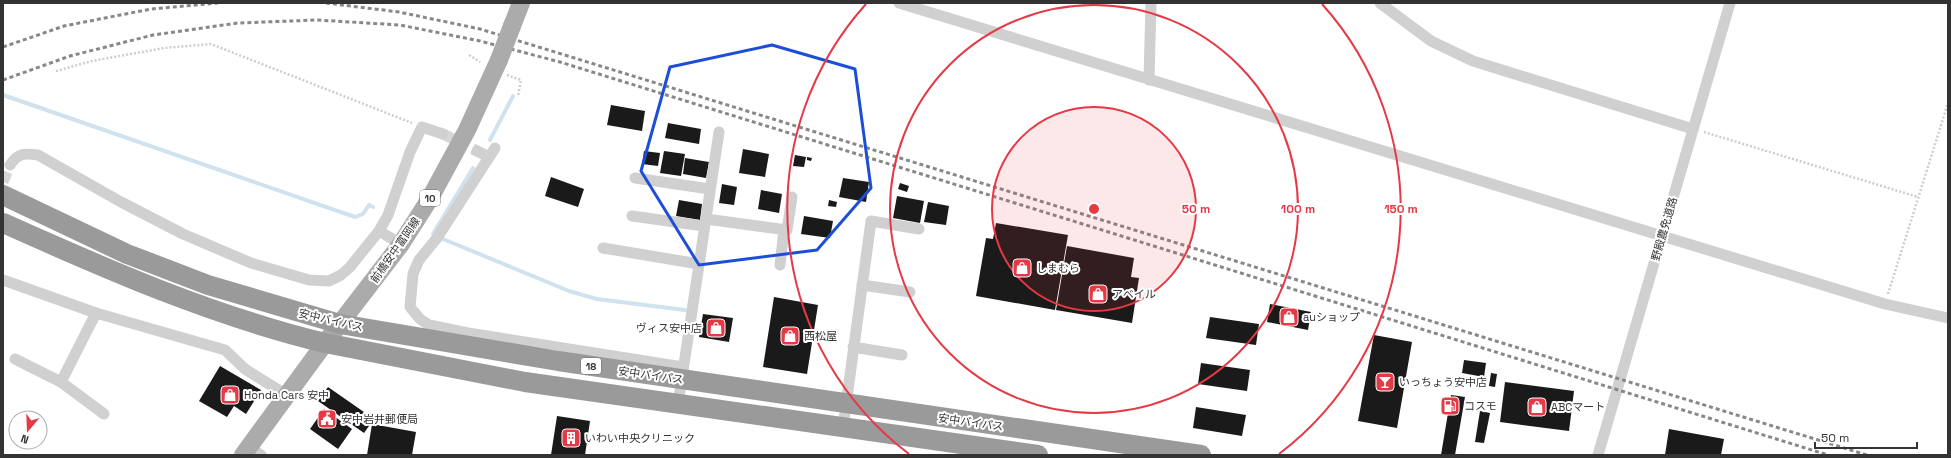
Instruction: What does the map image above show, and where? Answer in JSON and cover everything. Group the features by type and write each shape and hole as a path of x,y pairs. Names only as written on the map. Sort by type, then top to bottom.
{"highway":[{"name":"安中バイパス","path":"5,195 127,254 208,285 340,324 445,335 558,362 682,373 846,404 1201,455"},
{"name":"安中バイパス","path":"3,223 126,278 293,336 525,382 1038,455"}],"main road":[{"name":"前橋安中富岡線","path":"251,452 325,343 401,244 429,200 467,130 521,3"}],"street":[{"path":"899,3 1885,304 1948,318"},
{"path":"1148,80 1151,3"},
{"path":"1380,3 1432,42 1473,61 1693,129"},
{"name":"野殿農免道路","path":"1598,455 1730,3"},
{"path":"10,165 15,157 24,153 38,154 121,202 183,234 251,263 309,280 329,281 341,275 350,267 379,231 388,215 410,152 422,127 444,134"},
{"path":"678,404 718,132"},
{"path":"445,335 420,319 410,307 413,274 419,260 438,238 492,153 477,151"},
{"path":"635,178 710,189"},
{"path":"780,265 784,230 787,230 792,197"},
{"path":"632,216 784,230"},
{"path":"843,427 871,221 919,229"},
{"path":"379,231 401,244"},
{"path":"604,248 699,264"},
{"path":"3,280 96,313 225,350 245,369 288,396"},
{"path":"862,285 910,292"},
{"path":"61,382 96,313"},
{"path":"853,347 902,355"},
{"path":"15,359 61,382 104,414"}],"path":[{"path":"56,71 92,61 164,48 211,44 422,127"},
{"path":"469,56 480,62 496,64 521,80 518,96"},
{"path":"1885,304 1948,103"},
{"path":"1693,129 1918,197"}],"highlighted area":[{"path":"772,45 855,69 871,188 817,250 699,265 641,171 670,67"}],"building":[{"path":"611,105 645,111 642,131 607,125"},
{"path":"668,123 701,129 699,144 665,138"},
{"path":"743,149 769,154 765,177 739,173"},
{"path":"644,151 660,153 658,166 642,164"},
{"path":"664,151 685,154 681,176 660,173"},
{"path":"795,155 806,157 804,167 793,166"},
{"path":"807,157 812,158 811,161 807,160"},
{"path":"685,158 709,162 706,178 683,174"},
{"path":"551,177 584,189 578,207 545,196"},
{"path":"843,178 869,182 866,202 839,197"},
{"path":"900,183 909,186 907,192 898,189"},
{"path":"722,184 737,187 734,205 719,203"},
{"path":"761,190 782,194 779,213 758,209"},
{"path":"897,196 924,201 920,223 893,218"},
{"path":"679,200 702,204 700,220 676,216"},
{"path":"829,200 837,202 836,207 828,206"},
{"path":"928,202 949,206 946,225 924,222"},
{"path":"804,216 833,221 830,238 801,234"},
{"name":"しまむら","path":"996,223 1068,235 1055,310 976,296 986,238 993,239"},
{"name":"アベイル","path":"1067,246 1134,258 1131,277 1139,278 1132,323 1056,310"},
{"name":"西松屋","path":"774,297 818,305 807,374 763,367"},
{"name":"auショップ","path":"1270,304 1311,312 1308,330 1267,322"},
{"name":"ヴィス安中店","path":"703,314 733,318 729,342 699,337"},
{"path":"1210,317 1259,324 1256,345 1206,338"},
{"name":"いっちょう安中店","path":"1374,335 1412,342 1397,428 1358,421"},
{"path":"1464,360 1486,363 1484,377 1462,373"},
{"path":"1201,363 1250,370 1247,391 1198,384"},
{"name":"Honda Cars 安中","path":"220,366 261,390 246,414 234,406 227,417 199,401"},
{"path":"1491,373 1497,374 1495,387 1489,386"},
{"name":"ABCマート","path":"1505,382 1574,391 1569,431 1500,422"},
{"path":"328,387 374,419 364,433 318,401"},
{"path":"1451,395 1465,397 1455,455 1441,455"},
{"path":"1196,407 1246,415 1242,436 1193,428"},
{"name":"安中岩井郵便局","path":"324,409 352,429 338,449 310,429"},
{"path":"1480,411 1490,413 1484,443 1475,442"},
{"name":"いわい中央クリニック","path":"557,416 590,421 585,455 551,455"},
{"path":"372,424 416,432 412,455 367,455"},
{"path":"1669,429 1724,439 1721,455 1665,455"}],"waterway":[{"path":"3,95 355,217 363,214 369,205 373,207"},
{"path":"490,140 513,96"},
{"path":"433,234 473,168"},
{"path":"443,239 569,291 597,299 685,310"}],"tunnel":[{"path":"443,134 477,151"},
{"path":"3,182 10,165"}],"railway":[{"path":"3,47 64,26 151,9 218,3"},
{"path":"326,3 399,12 480,29 1867,455"},
{"path":"3,80 70,56 153,35 238,23 317,20 400,25 480,41 560,62 1828,455"}],"place":[{"name":"しまむら","path":"1022,268"},
{"name":"アベイル","path":"1098,294"},
{"name":"auショップ","path":"1289,317"},
{"name":"ヴィス安中店","path":"716,328"},
{"name":"西松屋","path":"790,336"},
{"name":"いっちょう安中店","path":"1385,382"},
{"name":"Honda Cars 安中","path":"230,395"},
{"name":"コスモ","path":"1450,406"},
{"name":"ABCマート","path":"1537,407"},
{"name":"安中岩井郵便局","path":"327,419"},
{"name":"いわい中央クリニック","path":"571,438"}]}
